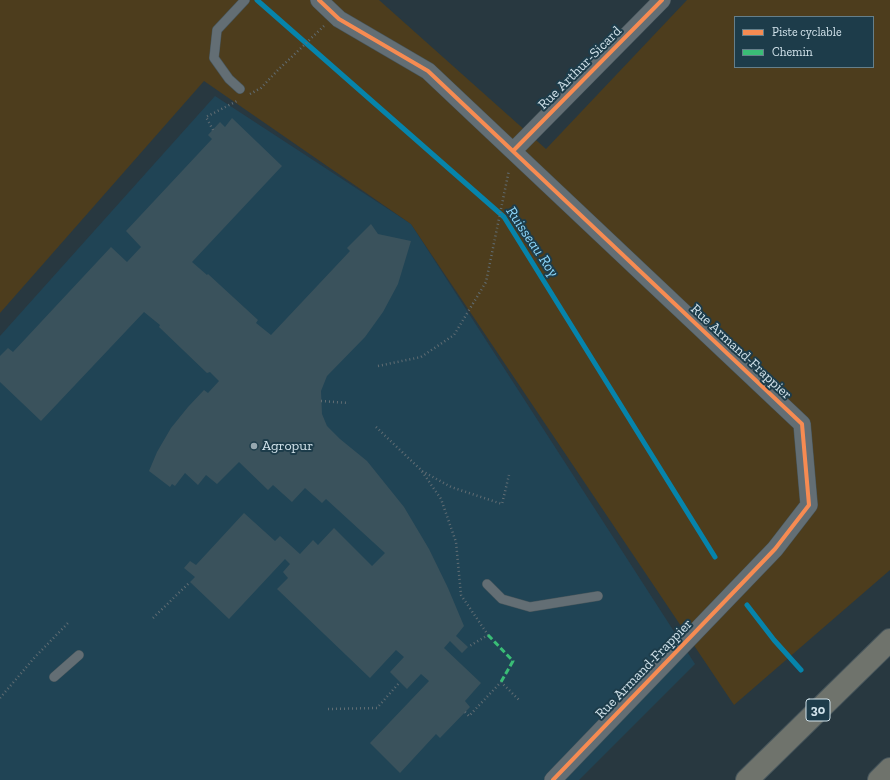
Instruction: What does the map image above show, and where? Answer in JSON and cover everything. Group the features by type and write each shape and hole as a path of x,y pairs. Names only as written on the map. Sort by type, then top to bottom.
{"highway":[{"name":"30","path":"746,780 890,640"},
{"path":"879,780 890,769"}],"street":[{"name":"Rue Armand-Frappier","path":"319,0 339,19 428,72 802,424 809,505 775,549 553,780"},
{"name":"Rue Arthur-Sicard","path":"513,152 662,0"}],"lane":[{"path":"240,89 229,79 214,58 217,30 245,0"},
{"path":"487,584 502,599 530,607 598,596"},
{"path":"54,677 79,655"}],"path":[{"path":"248,95 261,88 335,15"},
{"path":"213,130 206,117 242,99"},
{"path":"378,366 421,357 454,335 486,282 513,152"},
{"path":"321,401 349,403"},
{"path":"376,427 421,470 441,499 456,542 461,595 488,635 468,647"},
{"path":"421,470 451,487 502,504 509,476"},
{"path":"153,618 190,582"},
{"path":"0,698 35,657 68,623"},
{"path":"328,709 377,708 400,682"},
{"path":"465,712 469,716 501,682 519,700"}],"shaded area":[{"path":"0,0 379,0 546,149 687,0 890,0 890,570 734,705 411,224 204,81 0,313"},
{"path":"215,96 411,224 695,664 579,780 0,780 0,336"}],"building":[{"name":"Agropur","path":"232,118 282,166 192,262 207,275 208,274 258,320 256,323 271,335 350,251 347,248 371,224 378,234 411,241 398,284 383,312 365,337 327,376 321,391 322,414 327,426 340,439 367,461 404,507 429,549 464,626 456,636 468,647 462,653 450,641 444,648 481,683 465,701 470,707 440,738 436,734 400,773 370,743 429,681 421,674 407,689 390,672 404,657 396,650 370,678 277,589 288,578 283,572 290,564 285,559 229,619 190,582 195,577 184,568 190,561 196,565 244,513 275,541 280,536 300,554 313,540 318,545 334,528 372,566 385,553 326,499 322,503 305,488 292,502 273,485 268,490 239,462 217,484 206,475 198,485 185,473 175,486 172,484 170,487 149,471 157,452 171,428 204,390 208,393 219,381 210,372 207,373 159,327 160,325 144,312 41,421 0,382 0,356 8,348 13,352 111,247 127,262 141,247 126,231 212,139 208,135 220,122 225,127"}],"waterway":[{"name":"Ruisseau Roy","path":"257,0 504,217 715,557"},
{"name":"Ruisseau Roy","path":"747,605 774,640 801,670"}],"marked path":[{"path":"488,635 513,661 501,682"}],"cycle path":[{"path":"319,0 339,19 428,71 802,424 809,505 775,549 553,780"},
{"path":"513,151 662,0"}],"place":[{"name":"Agropur","path":"254,446"}]}
